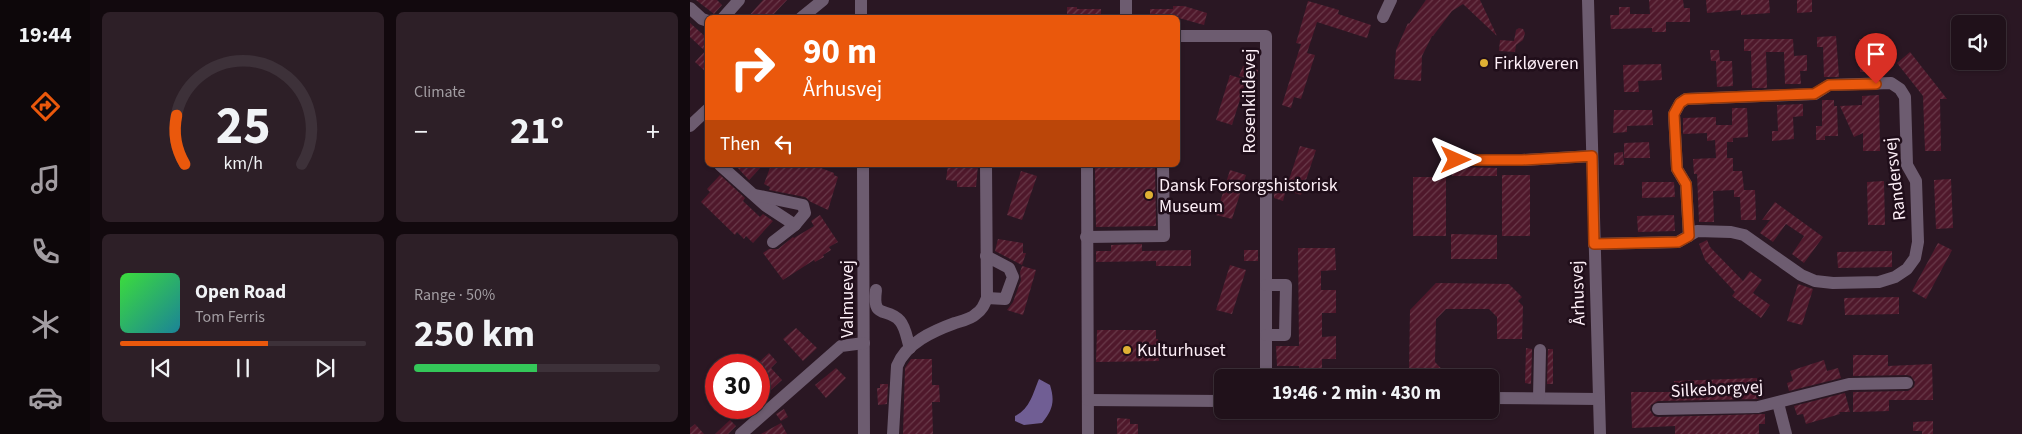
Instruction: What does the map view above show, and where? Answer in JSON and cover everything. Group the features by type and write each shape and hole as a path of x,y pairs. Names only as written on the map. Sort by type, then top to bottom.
{"street":[{"path":"726,15 739,0"},
{"path":"805,15 824,0"},
{"path":"861,0 861,15"},
{"path":"1126,0 1126,15"},
{"path":"1383,17 1391,0"},
{"name":"Århusvej","path":"1588,0 1600,434"},
{"path":"690,8 705,20"},
{"name":"Rosenkildevej","path":"1180,36 1266,36 1266,369"},
{"name":"Randersvej","path":"1594,244 1678,242 1689,236 1698,231 1731,232 1744,235 1801,276 1815,281 1833,283 1879,282 1896,276 1907,269 1915,258 1918,242 1916,181 1907,165 1905,97 1900,89 1891,83 1829,85 1814,94 1686,99 1680,103 1674,114 1677,169 1686,184 1689,236"},
{"path":"690,126 705,112"},
{"path":"1456,160 1522,160 1592,156"},
{"path":"722,167 752,195 795,225"},
{"name":"Valmuevej","path":"864,167 864,434"},
{"path":"893,434 897,366 901,355 920,340 944,327 975,316 983,307 987,298 986,167"},
{"path":"1087,167 1088,434"},
{"path":"1086,237 1164,236 1163,167"},
{"path":"752,195 803,205 805,213 801,220 773,242"},
{"path":"986,256 1009,268 1014,277 1006,299 987,298"},
{"path":"1266,285 1286,286 1286,335 1266,335"},
{"path":"876,290 874,302 878,311 899,320 903,326 910,348"},
{"path":"741,434 841,346 864,343"},
{"path":"1540,350 1540,398"},
{"name":"Silkeborgvej","path":"1658,409 1758,407 1849,384 1907,383"},
{"path":"1499,398 1599,399"},
{"path":"1088,400 1214,400"},
{"name":"Silkeborgvej","path":"1778,403 1786,434"}],"shaded area":[{"path":"1039,379 1050,385 1053,401 1051,409 1042,423 1024,425 1015,421 1015,416 1028,405"}],"building":[{"path":"696,0 717,0 722,5 714,14"},
{"path":"763,0 787,0 773,15 750,15"},
{"path":"1426,0 1480,0 1497,36 1463,4 1452,11 1432,36 1422,56 1421,81 1394,79 1396,50 1408,23"},
{"path":"1649,0 1683,0 1684,8 1690,8 1690,22 1666,22 1666,32 1652,32 1652,28 1611,29 1610,15 1619,15 1619,7 1630,7 1630,14 1650,14"},
{"path":"1706,0 1769,0 1770,13 1741,15 1741,10 1707,13"},
{"path":"1797,0 1812,0 1812,12 1797,13"},
{"path":"1308,1 1339,10 1338,14 1371,25 1367,38 1317,22 1307,53 1315,55 1301,99 1294,97 1291,108 1282,105 1301,44 1296,43"},
{"path":"1173,6 1184,6 1207,13 1204,25 1180,18 1180,15 1150,15 1150,9 1173,9"},
{"path":"1067,7 1101,9 1101,15 1067,15"},
{"path":"690,23 705,36 705,51 690,37"},
{"path":"1519,28 1523,29 1525,33 1523,40 1516,45 1515,52 1499,51 1500,40 1514,41 1516,30"},
{"path":"1836,36 1839,77 1824,77 1823,47 1817,47 1817,37"},
{"path":"1744,39 1793,39 1794,56 1807,55 1807,71 1800,71 1801,84 1785,84 1784,52 1766,52 1767,88 1752,88 1751,51 1744,51"},
{"path":"1859,39 1881,39 1882,53 1874,54 1874,71 1860,72"},
{"path":"1710,50 1719,50 1720,61 1732,61 1733,86 1717,87 1716,61 1711,61"},
{"path":"705,51 705,71 695,62"},
{"path":"1910,52 1947,99 1940,99 1941,151 1925,151 1923,96 1897,63"},
{"path":"1661,64 1662,80 1638,81 1639,92 1624,92 1623,65"},
{"path":"1243,66 1258,70 1256,81 1239,76"},
{"path":"1230,75 1246,80 1232,125 1216,120"},
{"path":"1879,95 1880,151 1863,151 1863,133 1854,137 1840,106 1862,105 1862,96"},
{"path":"1822,100 1834,100 1834,106 1837,106 1838,136 1825,136 1825,140 1816,140 1816,126 1822,126"},
{"path":"1803,104 1803,116 1793,117 1794,139 1772,141 1772,131 1778,131 1777,105"},
{"path":"1732,108 1747,108 1748,137 1733,138 1733,142 1727,142 1727,158 1733,158 1733,171 1742,171 1744,190 1755,190 1756,220 1741,220 1740,197 1734,197 1734,190 1713,191 1714,222 1699,222 1697,174 1694,174 1693,159 1716,158 1715,140 1707,141 1707,133 1683,134 1683,118 1716,117 1716,125 1732,125"},
{"path":"1614,110 1652,110 1653,125 1627,126 1627,132 1613,133"},
{"path":"1649,142 1650,158 1624,158 1624,143"},
{"path":"1300,146 1316,150 1301,195 1286,190 1283,201 1274,198 1274,189 1286,189"},
{"path":"1623,152 1624,165 1614,165 1614,153"},
{"path":"737,167 761,167 749,180"},
{"path":"770,167 818,167 834,173 838,177 828,210 805,197 769,190 770,187 764,184"},
{"path":"948,167 978,167 976,187 957,187 957,181 946,180"},
{"path":"1095,167 1155,167 1156,226 1096,227"},
{"path":"1452,167 1497,168 1497,176 1452,176"},
{"path":"1230,170 1246,175 1232,219 1216,215"},
{"path":"1021,171 1037,176 1022,220 1007,215"},
{"path":"720,175 745,198 743,201 760,217 763,214 773,221 753,243 746,236 744,239 737,232 735,235 701,202 710,192 707,189"},
{"path":"1502,175 1530,175 1530,236 1502,236"},
{"path":"1413,177 1446,177 1446,236 1413,236"},
{"path":"1951,179 1953,228 1936,229 1934,180"},
{"path":"1884,181 1885,225 1868,225 1867,182"},
{"path":"1642,182 1674,182 1675,197 1642,198"},
{"path":"1775,202 1823,237 1804,263 1792,254 1804,236 1786,224 1773,242 1760,233 1770,220 1762,220"},
{"path":"820,215 838,242 829,247 831,250 823,255 824,257 815,262 814,260 783,280 763,253 769,249 778,249 793,237 814,226 811,221"},
{"path":"1674,215 1675,231 1638,232 1637,216"},
{"path":"1451,234 1497,235 1497,259 1451,259"},
{"path":"998,239 1023,243 1023,253 1026,253 1022,265 995,251"},
{"path":"1707,240 1710,247 1743,281 1750,271 1762,280 1753,293 1770,305 1761,318 1732,296 1735,292 1705,260 1699,244"},
{"path":"1938,243 1952,250 1926,299 1912,291"},
{"path":"1142,244 1142,251 1191,250 1191,266 1156,266 1156,261 1096,262 1096,251 1111,251 1111,245"},
{"path":"1298,248 1335,248 1336,270 1321,271 1321,290 1336,290 1336,313 1322,313 1322,337 1336,336 1336,359 1322,359 1322,369 1299,369 1299,366 1277,366 1276,346 1299,346"},
{"path":"1244,250 1258,250 1258,261 1244,261"},
{"path":"1892,251 1892,267 1838,268 1837,252"},
{"path":"1230,265 1246,270 1232,314 1216,310"},
{"path":"1022,266 1036,270 1023,315 1007,310 1013,302 1021,280 1020,272"},
{"path":"1436,283 1509,284 1522,297 1518,301 1523,306 1522,339 1497,339 1497,317 1489,309 1446,309 1436,319 1435,362 1442,369 1409,369 1410,310"},
{"path":"1798,284 1813,289 1802,325 1787,321"},
{"path":"1899,297 1899,314 1845,315 1844,298"},
{"path":"796,328 817,348 803,361 783,339"},
{"name":"Kulturhuset","path":"1097,330 1156,330 1159,361 1096,362"},
{"path":"1526,348 1532,349 1531,384 1525,383"},
{"path":"1548,349 1553,349 1553,384 1547,384"},
{"path":"770,354 777,362 771,368 782,380 771,390"},
{"path":"1853,355 1888,355 1888,366 1932,364 1933,400 1889,400 1889,411 1853,412 1853,392 1908,391 1914,387 1915,382 1911,376 1907,375 1853,376"},
{"path":"911,359 932,359 932,385 939,385 940,402 932,402 933,434 903,434 905,368"},
{"path":"1824,360 1827,371 1838,368 1841,378 1789,391 1787,383 1793,381 1790,371"},
{"path":"836,368 846,378 826,398 815,385"},
{"path":"1757,378 1758,389 1764,389 1764,397 1757,399 1658,401 1651,405 1650,410 1654,416 1658,417 1765,414 1765,424 1759,424 1759,434 1675,434 1675,426 1632,428 1631,392 1674,392 1674,381"},
{"path":"880,384 888,384 887,404 878,405 877,388 880,388"},
{"path":"1845,393 1850,412 1839,412 1840,414 1806,424 1803,414 1797,415 1794,406"},
{"path":"784,409 788,417 781,421 776,414"},
{"path":"1117,418 1130,419 1130,424 1138,424 1138,434 1117,434"},
{"path":"730,420 736,426 728,434 715,434"},
{"path":"1933,421 1933,434 1922,434 1922,431 1913,431 1913,422"},
{"path":"781,423 787,434 761,434"},
{"path":"695,424 704,434 690,434 690,428"}],"place":[{"name":"Firkløveren","path":"1484,63"},
{"name":"Dansk Forsorgshistorisk Museum","path":"1149,195"},
{"name":"Kulturhuset","path":"1127,350"}],"route":[{"path":"1456,160 1522,160 1592,156 1594,244 1678,242 1689,236 1686,184 1677,169 1674,114 1680,103 1686,99 1814,94 1829,85 1876,84"}]}
